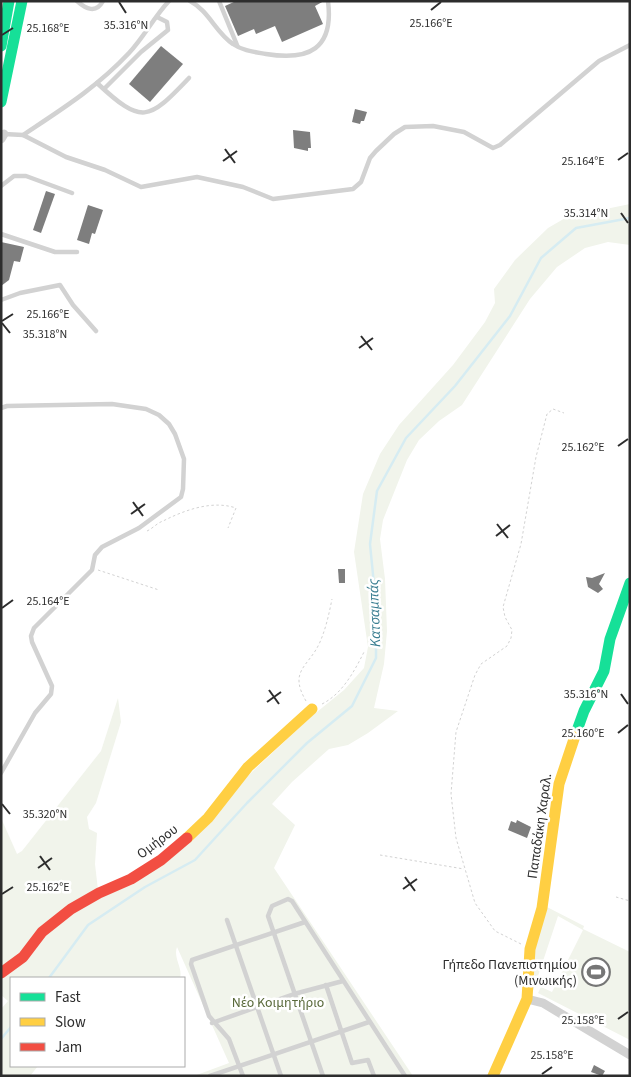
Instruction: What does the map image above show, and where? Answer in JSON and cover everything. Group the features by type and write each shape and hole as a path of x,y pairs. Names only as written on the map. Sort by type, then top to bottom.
{"street":[{"path":"1,46 9,1"},
{"path":"1,102 22,1"},
{"path":"15,36 30,1"},
{"name":"Παπαδάκη Χαραλ.","path":"493,1076 527,999 530,949 542,908 559,784 584,711 604,671 610,639 630,583"},
{"name":"Ομήρου","path":"1,973 23,957 42,932 72,909 99,893 131,879 168,854 208,818 248,767 312,710"},
{"path":"527,999 543,1003 630,1055"}],"lane":[{"path":"77,1 86,8 93,10 100,6 103,1"},
{"path":"23,135 85,94 97,83 130,52 169,1"},
{"path":"190,1 206,12 228,40 238,47 284,57 298,56 313,51 322,43 326,36 328,1"},
{"path":"219,1 218,4 238,47"},
{"path":"104,89 141,52 168,30 167,22 157,17"},
{"path":"3,136 23,135 66,157 105,170 141,187 197,177 243,187 273,199 346,191 361,182 370,158 376,151 394,134 405,127 433,126 464,132 493,148 500,145 599,61 630,45"},
{"path":"97,83 122,106 136,114 148,113 169,100 189,78"},
{"path":"1,186 14,176 26,176 72,193"},
{"path":"1,234 54,252 77,252"},
{"path":"1,300 20,293 60,285 73,305 96,331"},
{"path":"1,408 7,406 112,404 146,409 159,415 175,434 184,459 184,489 181,497 139,528 102,547 96,555 92,568 34,628 31,636 32,642 52,686 51,694 35,713 1,773"},
{"path":"323,1076 268,916 270,908 288,899 292,902 405,1076"},
{"path":"227,920 281,1076"},
{"path":"243,1076 229,1039 212,1023 191,964 192,960 305,922"},
{"path":"212,1023 294,994 343,981"},
{"path":"326,985 352,1063 368,1060 374,1076"},
{"path":"210,1076 369,1022"}],"path":[{"path":"530,949 495,931 475,903 456,838 451,794 456,732 475,675 481,664 507,646 511,638 512,630 505,617 503,607 521,544 536,457 547,414 553,409 564,413"},
{"path":"139,528 148,532 162,521 205,505 236,508 228,528"},
{"path":"92,568 159,590"},
{"path":"332,599 319,644 298,678 299,688 312,710 332,697 345,684 364,652"},
{"path":"380,855 464,870"},
{"path":"616,897 630,901"}],"green space":[{"name":"Νέο Κοιμητήριο","path":"630,204 630,245 608,242 585,248 557,267 530,299 462,405 439,421 419,440 407,460 383,520 380,539 385,579 387,631 384,664 374,708 398,711 348,745 329,749 292,782 272,804 295,825 274,868 413,1076 194,1076 229,1063 177,947 176,955 180,977 10,977 10,1067 37,1067 30,1076 1,1076 1,1009 8,1001 1,995 1,976 68,915 137,879 312,716 344,690 364,668 368,647 354,552 363,494 380,454 399,425 453,365 485,322 495,303 494,289 515,260 548,228 567,217"},
{"path":"118,698 121,722 96,803 87,817 89,829 97,833 95,864 98,890 1,969 1,818 17,854 22,851 101,751"},
{"name":"Γήπεδο Πανεπιστημίου (Μινωικής)","path":"545,906 584,926 583,929 630,952 630,1040 538,993 541,987 552,992 583,930 558,916 533,991 534,937"}],"building":[{"path":"236,1 324,1 315,6 323,24 282,42 275,26 256,34 254,29 238,36 225,6"},
{"path":"161,46 183,64 150,102 129,84"},
{"path":"355,109 367,112 364,121 361,121 360,124 352,122"},
{"path":"293,130 310,132 311,148 308,148 308,151 294,148"},
{"path":"46,191 55,194 41,233 33,230"},
{"path":"88,205 103,210 95,234 92,233 89,244 77,240"},
{"path":"1,242 24,247 20,262 14,261 9,280 1,286"},
{"path":"338,569 345,569 345,583 339,583"},
{"path":"605,573 599,584 603,589 598,593 588,587 586,577 592,578"},
{"path":"517,820 531,827 527,838 508,830 511,821 516,823"},
{"path":"594,1065 605,1071 602,1076 591,1072"}],"waterway":[{"name":"Κατσαμπάς","path":"50,977 88,925 145,887 195,860 247,803 307,743 352,706 376,658 376,605 370,544 377,491 406,438 455,386 510,316 541,258 576,228 630,218"},
{"name":"Κατσαμπάς","path":"1,1039 10,1028"}],"traffic: fast":[{"path":"1,46 9,1"},
{"path":"1,102 22,1"},
{"path":"575,736 584,711 604,671 610,639 630,583"}],"traffic: slow":[{"path":"187,838 208,818 248,767 312,709"},
{"path":"493,1076 527,999 530,949 542,908 559,784 575,736"}],"traffic: jam":[{"path":"1,973 23,957 42,932 71,909 99,893 131,879 161,860 187,838"}],"place":[{"name":"Γήπεδο Πανεπιστημίου (Μινωικής)","path":"596,972"}]}
